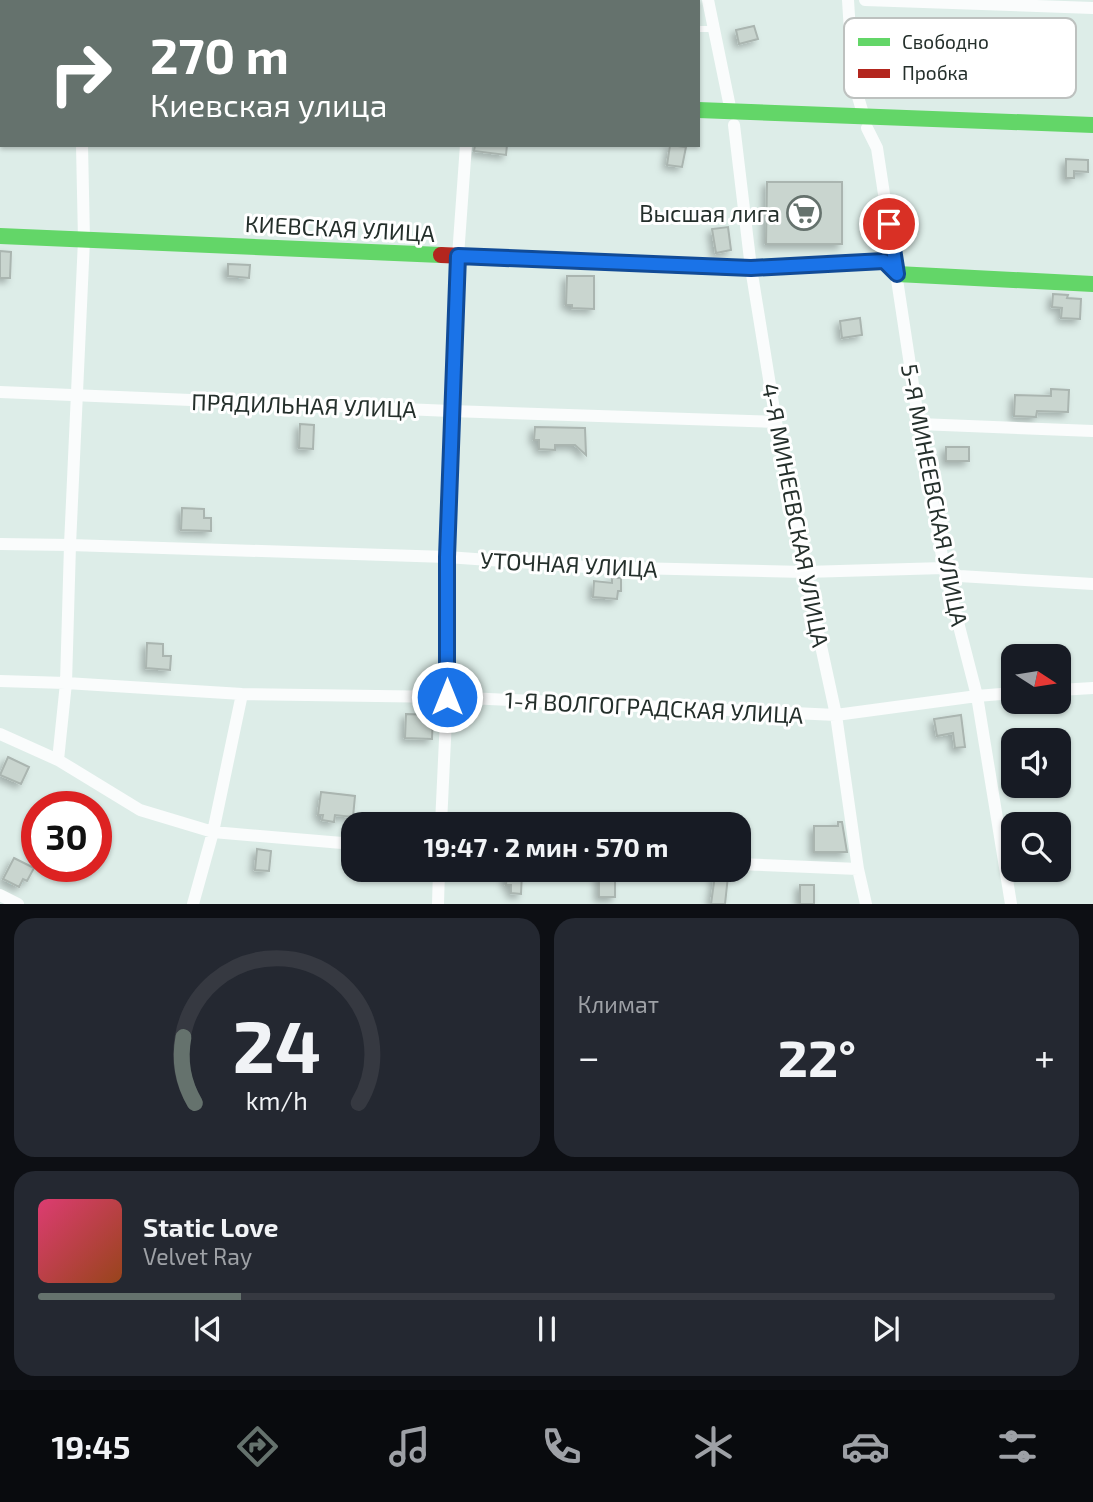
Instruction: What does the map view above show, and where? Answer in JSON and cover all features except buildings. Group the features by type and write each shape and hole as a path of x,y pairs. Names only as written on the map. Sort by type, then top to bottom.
{"main road":[{"path":"700,110 732,118"},
{"path":"700,123 732,118 1093,137"},
{"path":"865,123 1093,125"},
{"name":"КИЕВСКАЯ УЛИЦА","path":"0,236 751,268 884,261 897,274 1093,284"}],"street":[{"name":"4-Я МИНЕЕВСКАЯ УЛИЦА","path":"708,0 732,118 751,268 776,422 836,715 858,869 866,904"},
{"name":"5-Я МИНЕЕВСКАЯ УЛИЦА","path":"848,0 849,18"},
{"path":"865,0 1093,8"},
{"name":"5-Я МИНЕЕВСКАЯ УЛИЦА","path":"858,98 865,123 877,148 944,568 977,696 1011,904"},
{"path":"58,760 66,683 84,240 82,147"},
{"path":"442,812 447,697 451,411 466,147"},
{"name":"ПРЯДИЛЬНАЯ УЛИЦА","path":"0,392 776,422"},
{"path":"919,424 1093,431"},
{"name":"УТОЧНАЯ УЛИЦА","path":"0,544 447,557 587,567 805,572 944,568 959,576 1093,584"},
{"name":"1-Я ВОЛГОГРАДСКАЯ УЛИЦА","path":"0,681 242,694 447,697 836,715 1001,695"},
{"path":"1071,689 1093,688"},
{"path":"193,904 213,832 242,694"},
{"path":"0,734 58,760 140,810 213,832 341,843"},
{"path":"751,865 858,869"},
{"path":"438,904 439,882"},
{"path":"0,895 18,904"}],"lane":[{"path":"700,29 714,29"}],"traffic: fast":[{"path":"700,110 1093,125"},
{"path":"0,236 441,255"},
{"path":"743,268 884,261 897,274 1093,284"}],"traffic: jam":[{"path":"441,255 743,268"}],"place":[{"name":"Высшая лига","path":"804,213"}],"route":[{"path":"447,697 447,557 458,256 751,268 884,261 897,274 889,224"}]}
